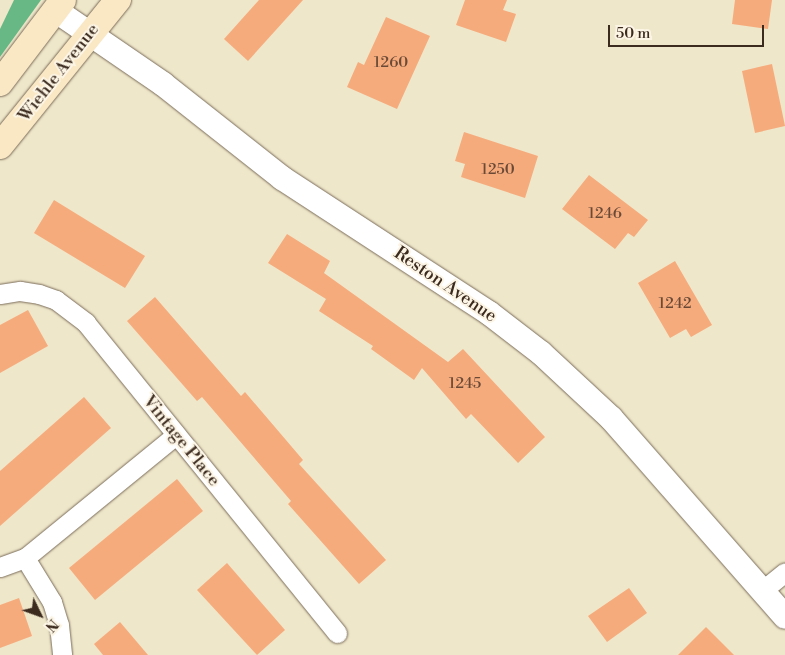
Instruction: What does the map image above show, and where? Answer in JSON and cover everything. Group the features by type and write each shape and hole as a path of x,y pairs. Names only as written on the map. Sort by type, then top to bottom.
{"main road":[{"name":"Wiehle Avenue","path":"0,146 89,33 118,0"},
{"path":"0,84 53,3"}],"street":[{"name":"Reston Avenue","path":"53,3 89,33 201,112 282,178 489,313 541,353 611,418 785,617"},
{"name":"Vintage Place","path":"0,294 20,291 39,294 73,311 86,323 337,633"},
{"path":"0,567 25,558 176,435"},
{"path":"25,558 52,602 59,626 62,655"},
{"path":"763,590 785,572"}],"green space":[{"path":"14,0 41,0 0,57 0,29"}],"building":[{"path":"259,0 303,0 248,61 224,39"},
{"path":"465,0 507,0 503,10 516,14 506,42 456,25"},
{"path":"735,0 772,0 768,29 732,24"},
{"path":"386,17 430,36 397,109 347,87 358,62 364,65"},
{"path":"772,64 785,126 755,133 742,71"},
{"path":"464,132 538,156 525,198 461,177 465,164 455,161"},
{"path":"589,175 648,220 634,237 628,233 615,249 562,209"},
{"path":"54,200 145,256 125,288 34,233"},
{"path":"287,234 330,261 324,273 448,362 463,349 545,437 518,463 471,414 466,419 422,368 414,380 371,349 373,346 319,311 326,299 268,263"},
{"path":"675,261 712,325 691,337 686,329 670,338 638,283"},
{"path":"155,297 241,396 245,392 303,460 299,464 386,560 359,584 288,504 291,501 202,397 197,401 127,321"},
{"path":"28,310 48,346 0,373 0,325"},
{"path":"84,397 111,428 0,526 0,471"},
{"path":"177,479 203,511 95,600 69,568"},
{"path":"227,563 285,630 257,655 197,590"},
{"path":"629,588 647,613 607,642 588,616"},
{"path":"19,598 32,636 0,648 0,605"},
{"path":"120,622 148,655 103,655 94,644"},
{"path":"706,627 734,655 678,655"}]}
